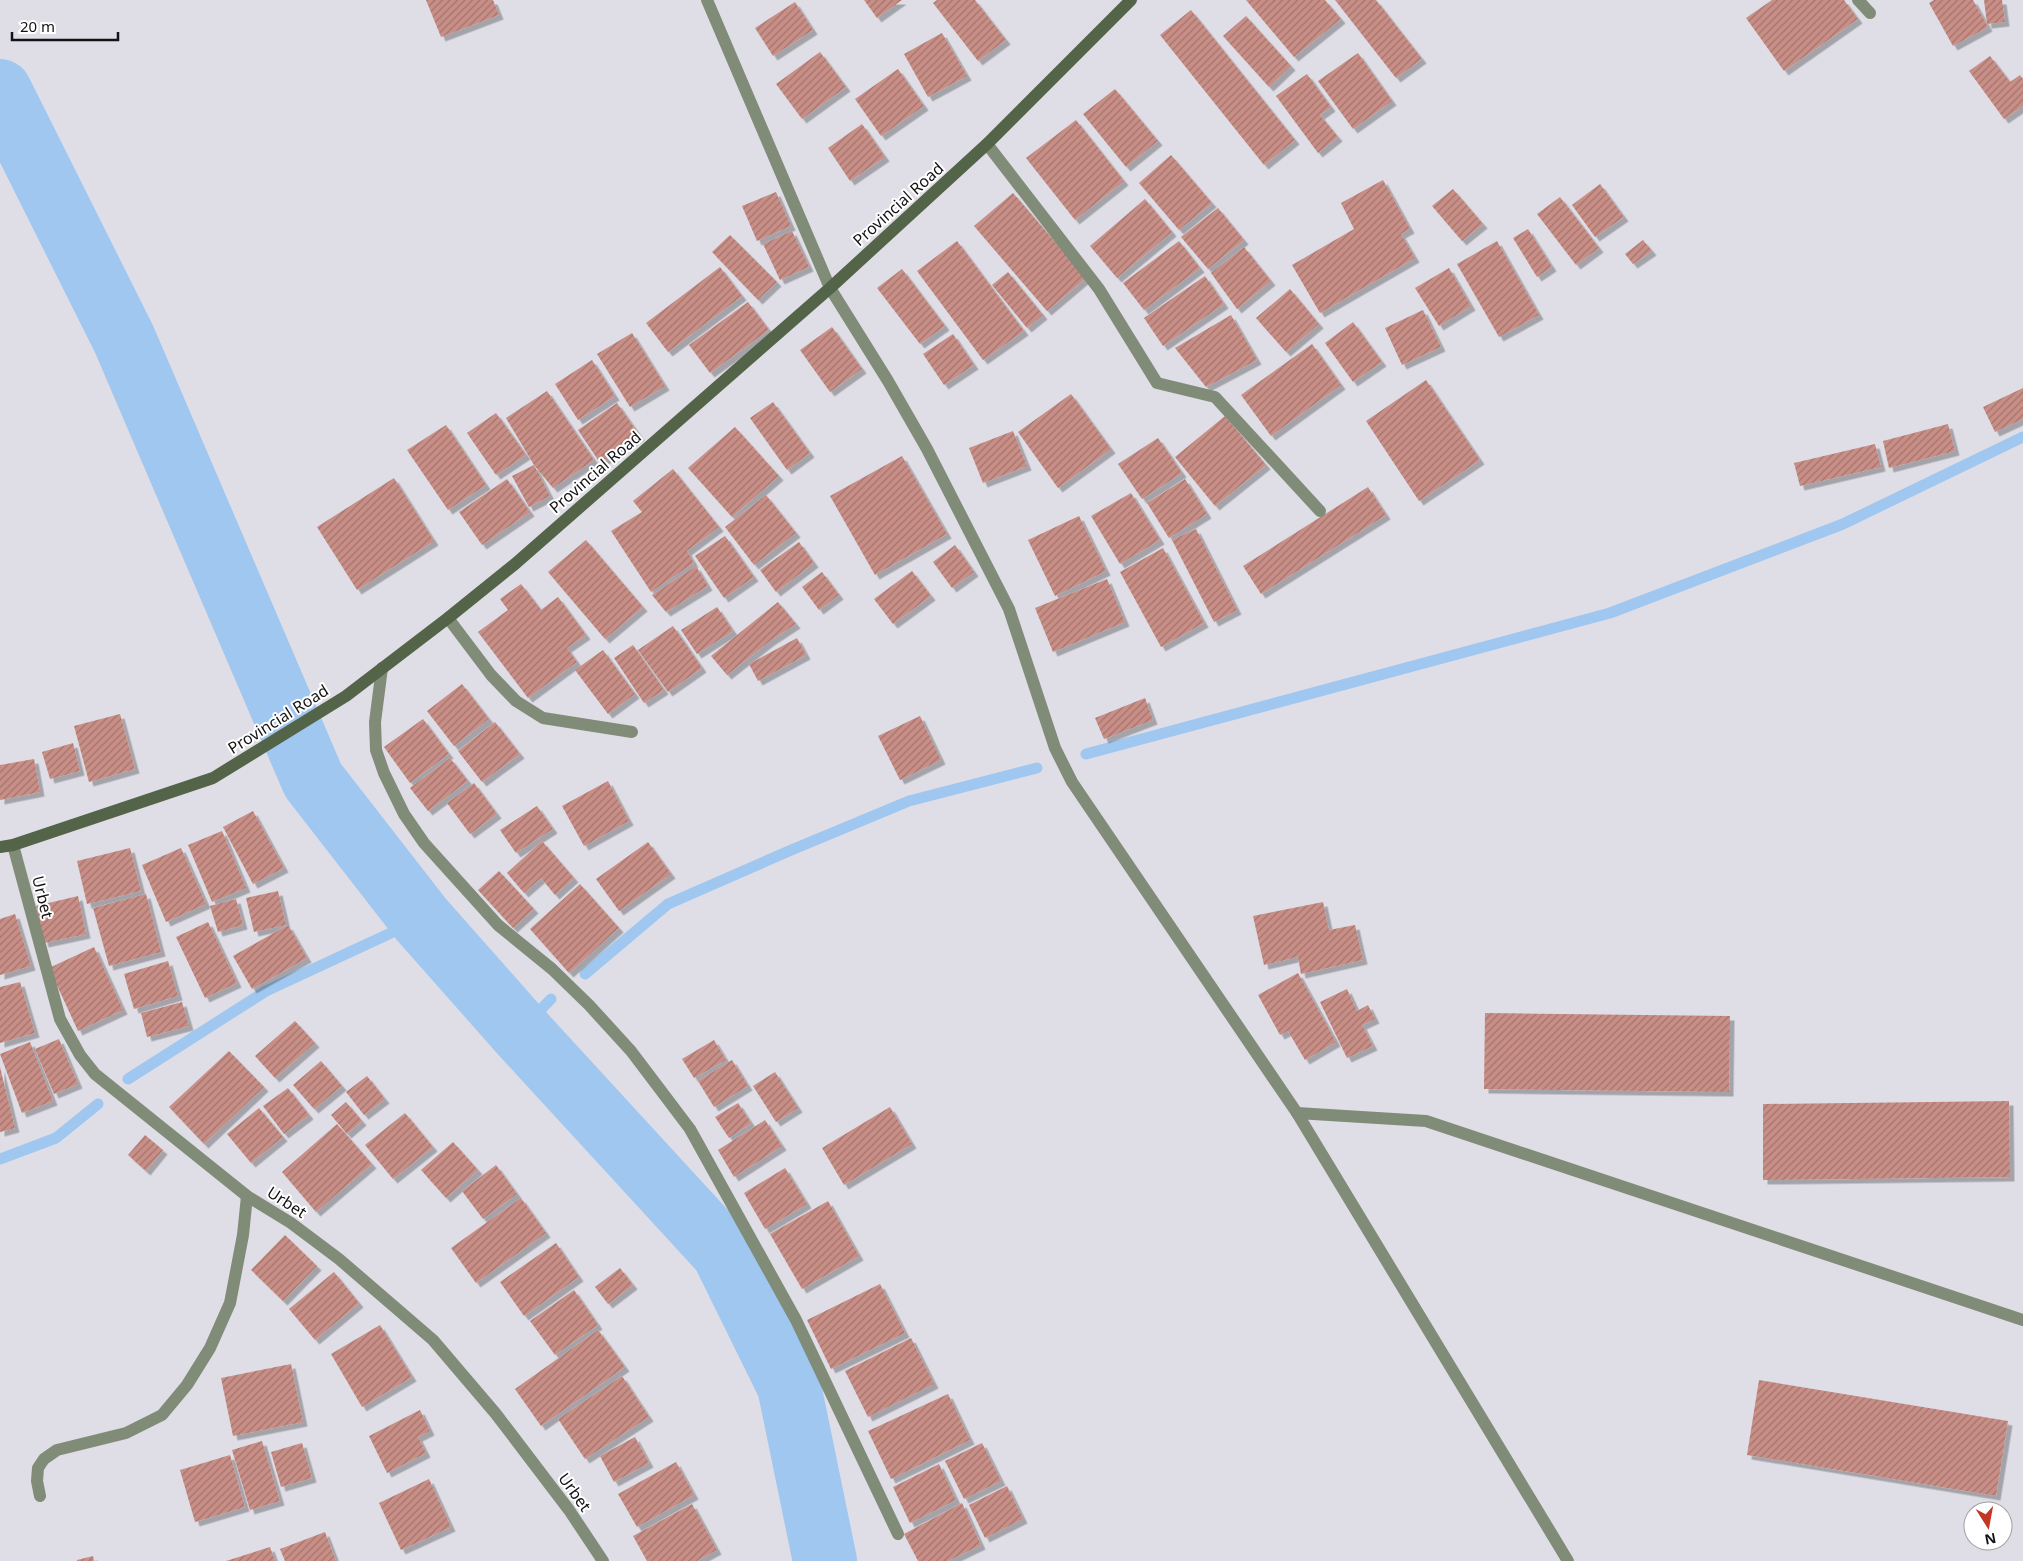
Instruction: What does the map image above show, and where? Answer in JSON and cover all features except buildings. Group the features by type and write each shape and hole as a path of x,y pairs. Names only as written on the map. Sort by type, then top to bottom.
{"main road":[{"name":"Provincial Road","path":"0,847 13,845 213,778 346,696 515,564 830,288 987,144 1131,0"}],"street":[{"path":"707,0 830,288 888,381 927,449 1009,609 1055,748 1072,782 1298,1113 1568,1561"},
{"path":"1858,0 1870,14"},
{"path":"987,144 1100,289 1157,383 1215,397 1320,511"},
{"path":"448,618 491,674 516,701 543,718 632,732"},
{"path":"382,668 375,722 376,750 384,773 404,814 424,843 498,925 552,969 589,1005 631,1051 690,1129 796,1320 898,1534"},
{"name":"Urbet","path":"13,845 60,1019 80,1055 95,1074 247,1196 291,1223 339,1259 432,1340 496,1414 569,1510 603,1561"},
{"path":"1298,1113 1426,1121 2023,1320"},
{"path":"40,1496 37,1481 38,1468 44,1459 57,1450 126,1433 162,1415 187,1385 210,1348 230,1303 243,1235 247,1196"}],"waterway":[{"path":"0,91 124,339 313,780 421,919 520,1031 723,1252 789,1386 825,1561"},
{"path":"1086,754 1610,613 1843,524 2023,437"},
{"path":"585,974 668,904 909,801 1037,768"},
{"path":"128,1079 266,991 421,919"},
{"path":"520,1031 551,999"},
{"path":"0,1159 56,1138 98,1104"}]}
